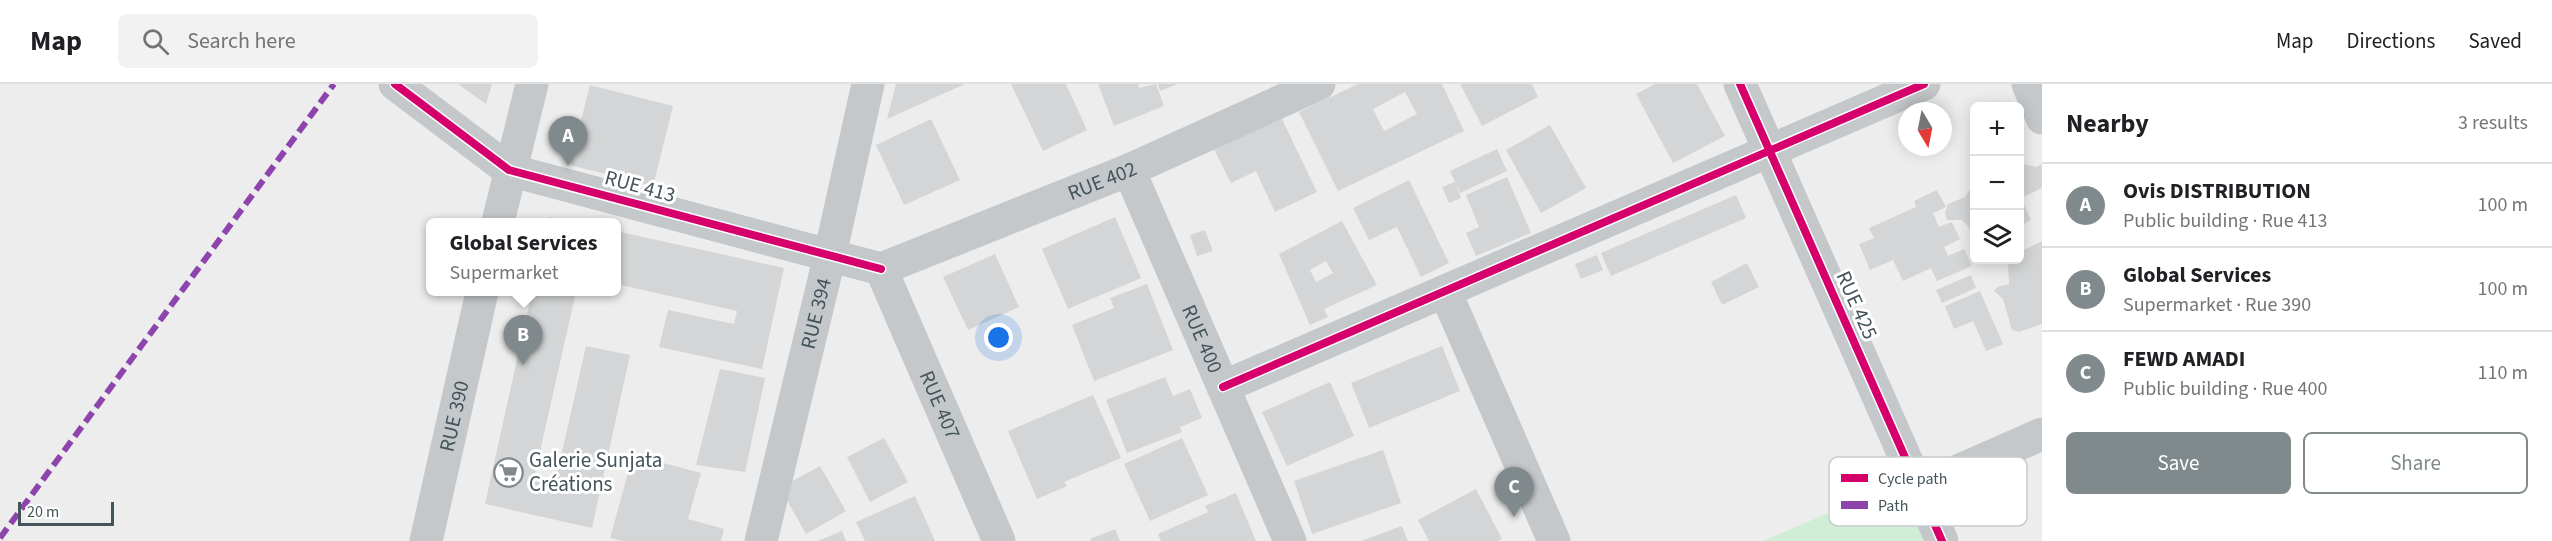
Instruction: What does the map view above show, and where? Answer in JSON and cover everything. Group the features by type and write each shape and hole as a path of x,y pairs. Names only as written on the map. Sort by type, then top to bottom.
{"street":[{"name":"RUE 413","path":"395,84 509,170 881,269"},
{"path":"499,218 532,84"},
{"name":"RUE 394","path":"761,541 830,255 868,84"},
{"name":"RUE 402","path":"881,269 1129,170 1319,84"},
{"name":"RUE 425","path":"1740,84 1904,457"},
{"path":"1223,387 1924,84"},
{"path":"2028,84 2042,118"},
{"name":"RUE 400","path":"1129,170 1290,541"},
{"name":"RUE 407","path":"881,269 999,541"},
{"path":"1445,291 1554,541"},
{"name":"RUE 390","path":"426,541 481,296"},
{"path":"1989,457 2042,434"},
{"name":"RUE 425","path":"1935,526 1942,541"}],"green space":[{"path":"1829,513 1829,526 1925,526 1932,541 1763,541"}],"building":[{"path":"458,84 492,84 486,104"},
{"path":"896,84 965,84 887,119"},
{"path":"1011,84 1066,84 1087,130 1043,151"},
{"path":"1098,84 1138,84 1139,88 1156,84 1164,106 1114,126"},
{"path":"1158,84 1178,84 1160,91"},
{"path":"1358,84 1442,84 1464,131 1338,191 1299,112","holes":["1405,92 1417,114 1384,131 1373,109"]},
{"path":"1460,84 1532,84 1538,97 1482,126"},
{"path":"1655,84 1697,84 1725,136 1673,163 1636,94"},
{"path":"590,85 673,106 653,186 570,165"},
{"path":"1281,117 1317,192 1275,212 1256,171 1231,183 1214,149"},
{"path":"931,119 960,180 904,205 876,145"},
{"path":"1550,125 1586,188 1541,213 1506,150"},
{"path":"1497,149 1507,171 1460,193 1450,171"},
{"path":"2024,164 2036,167 2042,164 2042,188 2024,197"},
{"path":"1507,177 1531,233 1476,256 1466,233 1479,227 1466,195"},
{"path":"1409,180 1449,263 1421,277 1397,227 1369,240 1353,208"},
{"path":"1455,182 1461,198 1449,203 1442,187"},
{"path":"1970,189 1970,230 1962,220 1947,220 1945,213 1948,204 1965,197"},
{"path":"1937,190 1946,207 1933,213 1939,227 1952,222 1960,239 1944,247 1948,256 1964,249 1972,266 1937,281 1931,268 1903,281 1893,260 1870,270 1859,244 1874,238 1869,228 1916,207 1914,201"},
{"path":"1736,195 1746,218 1611,276 1601,253"},
{"path":"2024,205 2031,220 2024,224"},
{"path":"1115,217 1141,278 1068,309 1042,249"},
{"path":"1342,221 1377,285 1324,309 1328,317 1310,325 1279,254","holes":["1326,261 1333,273 1316,282 1310,270"]},
{"path":"1205,230 1213,251 1197,256 1190,235"},
{"path":"621,232 784,268 762,369 659,347 668,310 734,324 737,311 621,285"},
{"path":"2042,241 2042,324 2019,332 2012,330 2003,299 1994,291 1997,287 2009,284 2008,265 2024,264 2024,250"},
{"path":"995,254 1019,307 968,330 943,277"},
{"path":"1597,255 1603,270 1581,279 1575,264"},
{"path":"1747,263 1759,287 1722,305 1711,282"},
{"path":"1971,275 1976,288 1942,303 1936,290"},
{"path":"1147,284 1173,350 1094,381 1072,325 1114,308 1110,298"},
{"path":"1980,291 2003,344 1986,351 1973,321 1954,329 1945,306"},
{"path":"531,296 575,296 534,478 555,483 586,346 630,355 592,528 485,504"},
{"path":"1442,346 1460,391 1369,428 1351,383"},
{"path":"720,369 765,378 745,472 696,465"},
{"path":"1165,377 1173,396 1190,389 1202,418 1180,427 1182,432 1127,453 1106,400"},
{"path":"1330,382 1354,436 1287,466 1262,412"},
{"path":"1093,395 1121,458 1064,482 1067,486 1037,499 1008,431"},
{"path":"884,438 908,482 870,502 847,457"},
{"path":"1182,438 1208,495 1150,521 1124,464"},
{"path":"1383,450 1401,503 1312,534 1294,481"},
{"path":"633,455 701,473 688,519 724,529 721,541 622,541 610,538"},
{"path":"820,466 846,511 806,534 780,488"},
{"path":"1476,489 1502,539 1497,541 1429,541 1418,520"},
{"path":"1236,493 1256,541 1161,541 1158,534 1208,512 1205,506"},
{"path":"915,496 935,541 865,541 856,522"},
{"path":"1402,526 1408,541 1361,541"},
{"path":"1115,529 1120,541 1091,541 1090,539"},
{"path":"842,531 846,541 817,541"}],"marked path":[{"path":"0,538 334,84"}],"cycle path":[{"path":"395,84 509,170 881,269"},
{"path":"1740,84 1905,457"},
{"path":"1223,387 1924,84"},
{"path":"1935,526 1942,541"}],"place":[{"name":"Ovis DISTRIBUTION","path":"568,166"},
{"name":"Global Services","path":"523,365"},
{"name":"Galerie Sunjata Créations","path":"508,472"},
{"name":"FEWD AMADI","path":"1514,517"}]}
